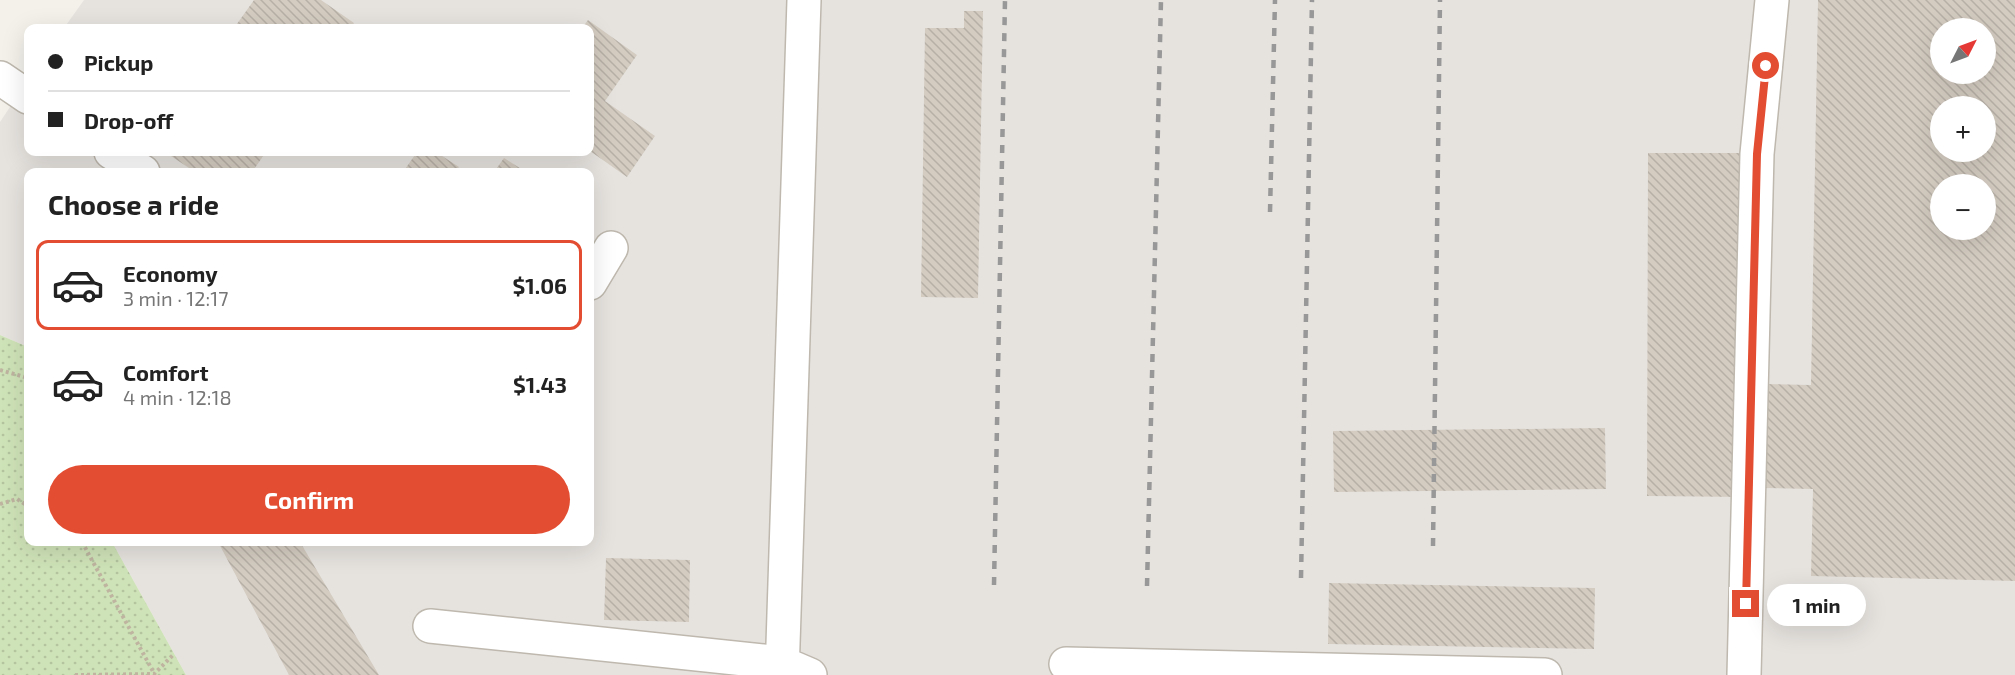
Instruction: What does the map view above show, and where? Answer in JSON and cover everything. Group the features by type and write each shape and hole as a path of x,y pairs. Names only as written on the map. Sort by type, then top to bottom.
{"lane":[{"path":"430,626 791,671 804,0"},
{"path":"1744,675 1757,154 1772,0"},
{"path":"0,78 24,94"},
{"path":"117,156 137,168"},
{"path":"594,276 611,248"},
{"path":"1066,664 1545,675"}],"path":[{"path":"0,370 24,377"},
{"path":"0,504 17,499 24,503"},
{"path":"84,546 155,674"},
{"path":"75,675 155,674 174,654"}],"shaded area":[{"path":"84,0 2015,0 2015,675 186,675 114,546 594,546 594,168 24,168 24,345 0,335 0,122 24,86 24,156 594,156 594,24 67,24"}],"green space":[{"path":"0,335 24,345 24,546 114,546 186,675 0,675"}],"building":[{"path":"254,0 321,0 354,23 353,24 237,24"},
{"path":"1818,0 2015,0 2015,581 1811,576 1813,489 1761,488 1762,384 1811,385"},
{"path":"964,11 983,11 978,298 921,297 925,28 964,28"},
{"path":"594,24 637,55 605,101 655,136 627,177 594,154"},
{"path":"1648,153 1746,153 1746,497 1647,496"},
{"path":"171,156 263,156 255,168 189,168"},
{"path":"414,156 442,156 459,167 458,168 406,168"},
{"path":"504,158 520,168 497,168"},
{"path":"1605,428 1606,489 1334,492 1333,431"},
{"path":"220,546 302,546 379,675 289,675"},
{"path":"606,558 690,560 689,622 604,620"},
{"path":"1329,583 1595,588 1594,649 1328,644"}],"railway":[{"path":"994,585 1005,0"},
{"path":"1147,586 1161,0"},
{"path":"1270,212 1275,0"},
{"path":"1301,578 1312,0"},
{"path":"1433,546 1440,0"}],"route":[{"path":"1746,604 1757,154 1766,66"}]}
